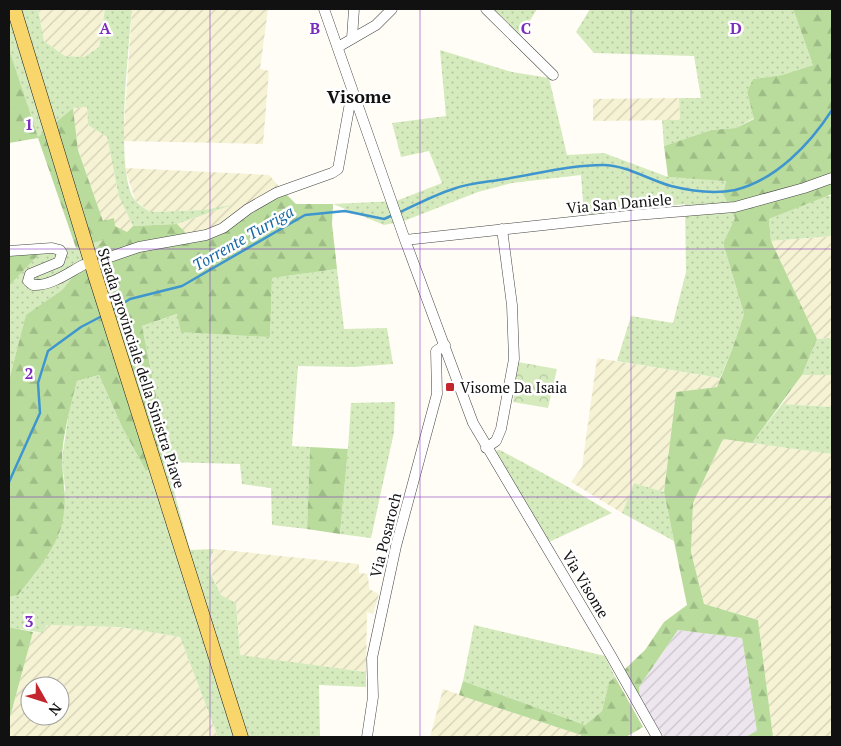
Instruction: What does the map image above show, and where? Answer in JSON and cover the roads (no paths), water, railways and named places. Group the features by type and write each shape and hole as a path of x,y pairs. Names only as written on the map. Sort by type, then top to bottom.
{"main road":[{"name":"Strada provinciale della Sinistra Piave","path":"14,9 95,275 241,737"}],"street":[{"path":"104,259 139,247 206,234 223,228 248,209 276,193 332,173 338,168 352,90 324,9"},
{"path":"352,38 354,9"},
{"path":"338,47 376,25 392,9"},
{"path":"486,9 553,75"},
{"name":"Via Visome","path":"352,90 473,423 657,737"},
{"name":"Via San Daniele","path":"405,240 636,215 735,207 804,188 832,178"},
{"path":"486,448 496,441 501,429 514,359 512,305 502,229"},
{"path":"9,251 52,248 60,250 62,253 59,262 30,274 28,281 33,286 53,281 83,266"},
{"name":"Via Posaroch","path":"367,737 373,696 372,658 396,546 437,394 436,351 445,345"}],"waterway":[{"name":"Torrente Turriga","path":"398,213 439,194 465,185 591,165 620,167 671,186 687,189 711,192 735,190 764,178 791,159 832,110"},
{"name":"Torrente Turriga","path":"111,311 130,299 182,286 305,215 345,211 384,219 393,215"},
{"name":"Torrente Turriga","path":"9,482 40,413 38,383 48,351 81,327 102,316"}],"place":[{"name":"Visome Da Isaia","path":"450,387"}],"district":[{"name":"Visome","path":"359,96"}]}
